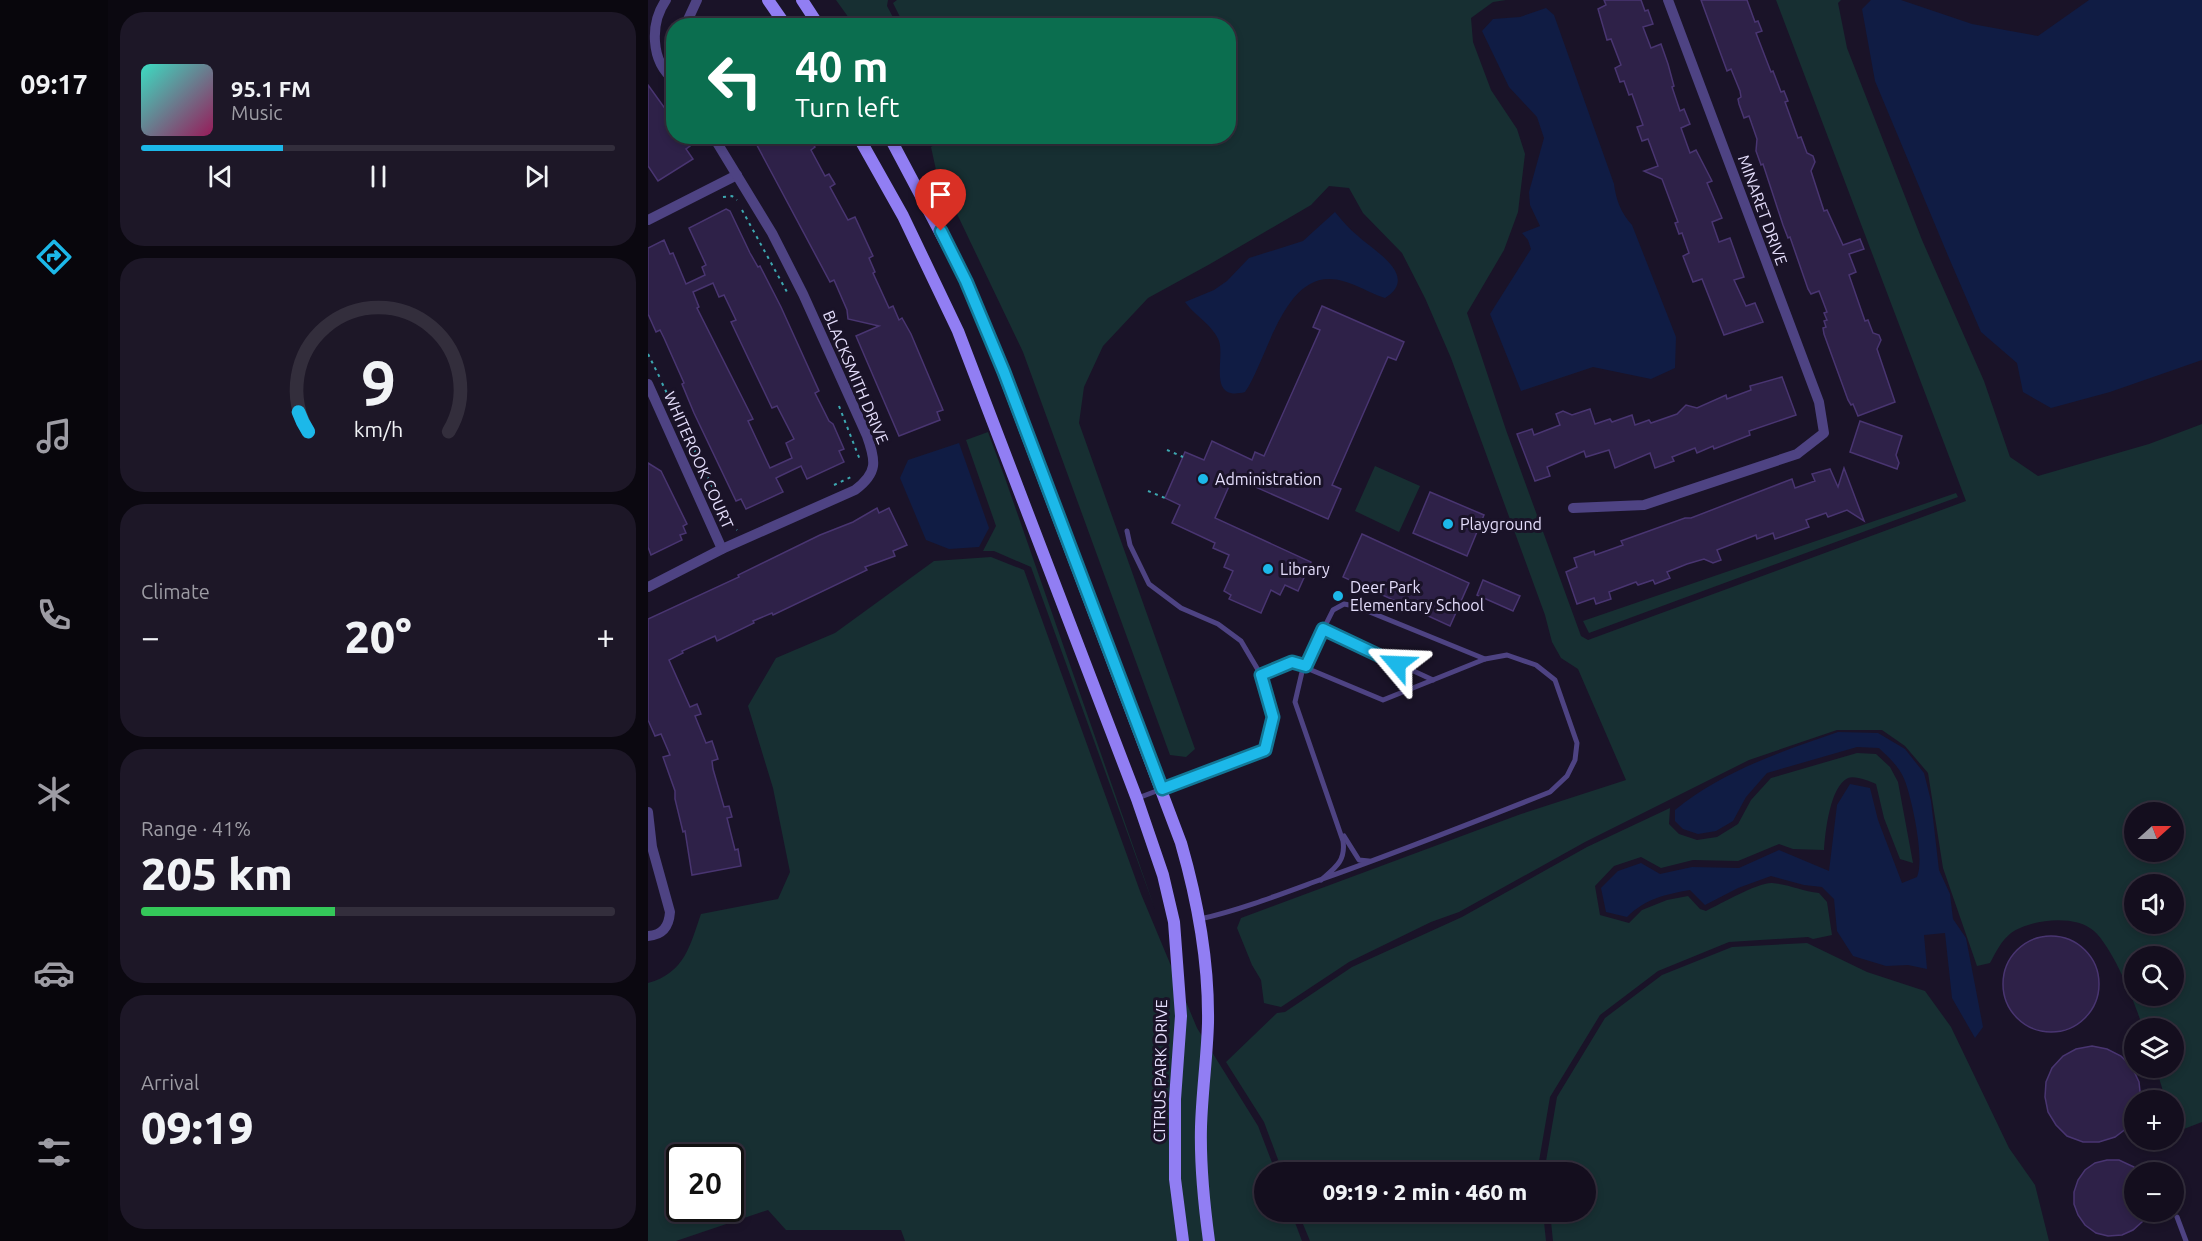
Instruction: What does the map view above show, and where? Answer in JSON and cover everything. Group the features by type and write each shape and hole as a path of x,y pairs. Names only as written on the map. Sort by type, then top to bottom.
{"street":[{"path":"666,0 658,20 654,44 660,64 666,71"},
{"path":"689,18 697,0"},
{"path":"768,0 780,18"},
{"path":"802,0 814,18"},
{"name":"MINARET DRIVE","path":"1573,508 1644,505 1797,454 1824,433 1819,402 1668,0"},
{"name":"BLACKSMITH DRIVE","path":"648,587 722,549 855,490 867,481 874,466 870,444 835,361 777,243 717,144"},
{"name":"CITRUS PARK DRIVE","path":"862,144 903,216 958,331 1137,799 1163,875 1173,922 1181,1016 1175,1099 1175,1179 1183,1241"},
{"path":"893,144 961,272 991,341 1162,789 1196,894 1207,978 1208,1021 1201,1128 1204,1207 1209,1241"},
{"path":"648,220 737,175"},
{"name":"WHITEROOK COURT","path":"648,384 722,549"},
{"path":"648,812 652,847 670,912 670,922 664,930 656,935 648,936"},
{"path":"648,860 652,847"}],"lane":[{"path":"1127,531 1130,545 1149,584 1181,608 1218,624 1241,641 1261,675 1273,717 1265,750 1137,799"},
{"path":"1321,880 1340,864 1344,852 1335,818 1295,702 1297,685 1333,610 1344,604 1355,606 1485,659"},
{"path":"1323,629 1433,680"},
{"path":"1200,919 1226,913 1321,880 1550,792 1567,776 1575,760 1577,743 1555,680 1536,665 1507,655 1485,659 1383,700 1292,662 1261,675"},
{"path":"1335,818 1359,860 1373,861"},
{"path":"2179,1222 2186,1241"}],"path":[{"path":"736,200 789,295"},
{"path":"648,354 728,519 734,528 741,530"},
{"path":"836,399 858,454 859,467"},
{"path":"1167,450 1183,457"},
{"path":"826,489 856,473"},
{"path":"1148,491 1165,498"}],"green space":[{"path":"836,0 888,0 887,6 893,18 849,18"},
{"path":"897,0 1506,0 1493,2 1471,18 1473,42 1491,90 1517,129 1525,154 1518,212 1504,250 1467,313 1506,430 1581,636 1588,640 1966,501 1776,0 1841,0 1838,3 1847,48 1922,240 1984,381 2010,457 2038,476 2149,444 2202,424 2202,1122 2184,1129 2184,1090 2163,1090 2159,1078 2184,1078 2184,1018 2139,1018 2135,1006 2184,1006 2184,946 2124,946 2124,980 2109,950 2094,931 2076,922 2053,920 2019,928 2007,936 1990,963 1977,966 1943,868 1928,773 1905,746 1882,730 1837,730 1749,760 1585,842 1459,912 1431,922 1349,962 1281,1007 1264,1003 1261,980 1252,965 1237,928 1241,918 1521,814 1626,780 1578,669 1561,658 1552,642 1545,615 1451,358 1425,298 1402,253 1363,213 1349,188 1329,186 1311,205 1148,298 1103,346 1084,387 1079,423 1195,749 1186,757 1170,755 1023,352 936,170 931,147 935,144 1236,144 1236,18 900,18 893,3"},
{"path":"988,432 1155,909 1031,567 994,551 983,551 996,526 966,440"},
{"path":"1375,466 1420,486 1399,532 1355,511"},
{"path":"1956,493 1958,497 1589,633 1583,621"},
{"path":"991,557 1024,570 1141,894 1197,1028 1258,1126 1272,1162 1254,1162 1254,1222 1295,1222 1302,1241 905,1241 901,1230 786,1230 768,1210 744,1218 744,1144 666,1144 666,1222 732,1222 676,1241 648,1241 648,983 670,972 678,965 689,947 701,914 778,899 790,872 773,788 748,706 776,658 835,633 934,561"},
{"path":"1857,753 1876,754 1890,767 1898,782 1913,863 1900,859 1884,818 1876,784 1851,777 1842,783 1833,800 1827,822 1824,850 1793,849 1779,844 1738,861 1693,860 1661,868 1641,857 1614,866 1595,886 1600,915 1629,923 1642,910 1667,900 1688,896 1700,909 1706,911 1739,894 1772,883 1819,893 1827,902 1832,935 1813,939 1808,937 1729,942 1658,971 1600,1015 1550,1097 1539,1162 1279,1162 1264,1122 1226,1062 1277,1013 1285,1012 1352,967 1462,917 1587,847 1670,808 1669,824 1679,834 1697,840 1717,837 1738,824 1751,800 1771,778"},
{"path":"1807,943 1867,972 1925,991 1951,1027 2009,1148 2035,1185 2049,1241 1553,1241 1551,1222 1596,1222 1596,1162 1546,1162 1557,1097 1605,1018 1662,975 1732,947"},
{"path":"1302,1222 1544,1222 1546,1241 1310,1241"}],"water":[{"path":"1871,0 1901,0 1972,24 2038,36 2089,0 2202,0 2202,360 2110,392 2051,408 2023,392 2017,363 1981,332 1875,81 1862,9"},
{"path":"1546,8 1554,15 1620,206 1632,225 1676,337 1675,368 1651,379 1593,367 1521,391 1490,314 1531,249 1522,233 1540,226 1530,205 1529,192 1544,138 1537,117 1509,87 1482,31 1493,19 1520,17"},
{"path":"1335,212 1391,264 1398,281 1395,290 1385,298 1350,283 1336,280 1329,279 1313,283 1299,292 1288,306 1245,392 1226,391 1220,377 1219,341 1213,330 1185,302 1214,290 1227,281 1249,258 1303,241"},
{"path":"959,443 989,528 979,547 949,549 926,540 900,478 908,460"},
{"path":"1838,732 1878,733 1905,749 1924,773 1931,801 1939,870 1950,894 1953,919 1966,938 1983,1027 1975,1038 1952,998 1945,933 1924,935 1927,969 1908,965 1886,966 1853,956 1837,931 1834,899 1822,887 1804,885 1771,876 1738,888 1705,905 1690,890 1656,898 1627,917 1606,912 1601,888 1618,871 1641,863 1660,874 1692,867 1739,868 1779,850 1829,871 1837,805 1850,784 1870,788 1878,820 1902,883 1917,877 1919,844 1908,790 1900,771 1879,748 1857,747 1767,773 1746,797 1733,821 1716,831 1698,834 1683,829 1675,821 1675,810 1693,796 1732,773"}],"building":[{"path":"1604,0 1641,0 1645,11 1648,10 1653,24 1643,27 1651,48 1661,44 1680,111 1684,109 1690,124 1681,128 1690,153 1696,150 1712,181 1707,183 1722,218 1712,222 1719,242 1730,238 1744,277 1734,280 1746,306 1755,303 1763,322 1724,335 1702,279 1693,282 1683,256 1689,253 1682,233 1679,234 1675,223 1678,222 1662,179 1644,171 1658,166 1648,139 1642,141 1637,127 1643,125 1632,94 1629,95 1624,81 1620,82 1615,68 1621,65 1611,39 1607,40 1598,9 1606,5"},
{"path":"1701,0 1747,0 1755,22 1758,21 1762,31 1756,33 1771,72 1773,71 1781,92 1784,91 1788,101 1785,102 1798,138 1801,137 1807,153 1813,156 1815,162 1811,171 1824,211 1827,210 1843,245 1860,239 1864,249 1849,254 1856,272 1849,275 1865,321 1868,320 1873,333 1879,335 1881,340 1877,349 1895,402 1858,416 1853,404 1851,405 1848,400 1824,334 1823,328 1826,327 1824,321 1827,320 1824,313 1827,312 1819,291 1811,294 1808,289 1790,237 1788,238 1783,225 1763,164 1761,165 1756,151 1757,139 1749,116 1744,118 1739,104 1740,91 1731,69 1727,71"},
{"path":"648,85 666,110 666,144 689,144 690,146 686,149 693,159 658,181 648,166"},
{"path":"756,144 813,144 815,147 811,150 825,176 829,174 835,184 830,187 848,220 855,217 873,256 869,258 875,272 873,273 889,308 893,306 899,320 902,318 911,334 943,410 937,412 940,420 899,436 856,336 879,326 848,319 847,310 834,280 830,282"},
{"path":"726,209 730,211 750,253 758,267 760,266 781,307 819,391 815,393 844,449 839,451 844,462 807,479 801,466 780,476 776,478 783,492 746,509 741,499 736,501 694,413 682,384 684,383 664,338 660,330 656,332 648,314 648,248 664,240 670,254 673,253 686,284 705,275 702,267 706,265 689,228","holes":["713,283 719,297 724,295 736,320 731,322 772,408 777,406 794,439 786,443 792,458 770,468 748,421 753,419 697,308 699,307 693,292"]},
{"path":"1322,306 1404,342 1396,360 1388,357 1332,485 1341,489 1328,519 1233,477 1215,518 1311,562 1298,591 1285,585 1280,595 1271,590 1261,613 1229,599 1231,595 1224,591 1233,571 1224,567 1229,555 1213,548 1215,543 1172,523 1180,505 1165,498 1185,452 1204,460 1212,441 1252,460 1255,452 1264,456 1320,330 1313,327"},
{"path":"1782,377 1796,415 1749,431 1750,435 1714,449 1713,446 1697,453 1695,448 1672,457 1674,461 1655,468 1650,453 1615,468 1609,450 1586,457 1584,451 1547,467 1550,476 1535,481 1517,434 1532,429 1534,435 1560,425 1556,414 1563,411 1572,415 1590,409 1595,424 1610,419 1612,422 1632,415 1635,425 1649,420 1651,423 1677,414 1686,405 1697,408 1726,395 1727,399 1751,390 1750,386"},
{"path":"1860,421 1902,436 1896,455 1899,463 1897,469 1850,452"},
{"path":"648,463 661,471 687,524 683,526 686,533 680,535 682,540 651,555 648,547"},
{"path":"1844,468 1864,521 1847,510 1828,517 1826,513 1806,520 1809,527 1775,539 1773,533 1757,539 1756,535 1717,550 1721,560 1713,563 1704,559 1687,564 1667,572 1670,578 1655,584 1653,580 1638,585 1636,582 1609,592 1611,599 1596,604 1594,598 1577,604 1566,572 1577,567 1574,558 1594,551 1595,555 1623,545 1621,541 1685,518 1691,518 1792,479 1795,488 1815,481 1812,474 1830,469 1838,487"},
{"name":"Playground","path":"1430,492 1484,515 1467,556 1413,533"},
{"path":"877,508 879,513 889,508 907,545 893,551 895,556 865,567 867,570 773,615 772,613 753,621 754,623 717,641 715,636 682,651 683,653 669,660 690,707 697,704 701,714 695,716 706,743 712,741 718,759 712,761 713,769 724,807 729,806 732,817 727,818 735,850 738,849 741,866 692,875 685,831 683,832 675,791 663,757 670,755 661,734 655,736 648,720 648,619 739,577 738,575 820,535 853,522"},
{"path":"1362,534 1469,583 1450,626 1343,577"},
{"path":"1483,580 1520,596 1513,611 1477,595"},
{"path":"2051,936 2069,940 2085,950 2095,966 2099,984 2095,1002 2085,1018 2069,1028 2051,1032 2033,1028 2017,1018 2007,1002 2003,984 2007,966 2017,950 2033,940"},
{"path":"2092,1046 2107,1049 2121,1056 2124,1059 2124,1078 2137,1078 2139,1082 2140,1090 2124,1090 2124,1130 2115,1137 2099,1142 2083,1142 2067,1136 2048,1112 2045,1097 2046,1082 2052,1068 2063,1056 2076,1049"},
{"path":"2107,1160 2124,1162 2124,1222 2142,1222 2133,1230 2122,1235 2108,1236 2096,1233 2085,1225 2078,1215 2074,1204 2074,1192 2085,1170 2095,1163"}],"place":[{"name":"Administration","path":"1203,479"},
{"name":"Playground","path":"1448,524"},
{"name":"Library","path":"1268,569"},
{"name":"Deer Park Elementary School","path":"1338,596"}],"route":[{"path":"941,231 966,281 1004,372 1162,789 1265,750 1273,717 1261,675 1292,662 1306,666 1323,629 1397,664"}]}
